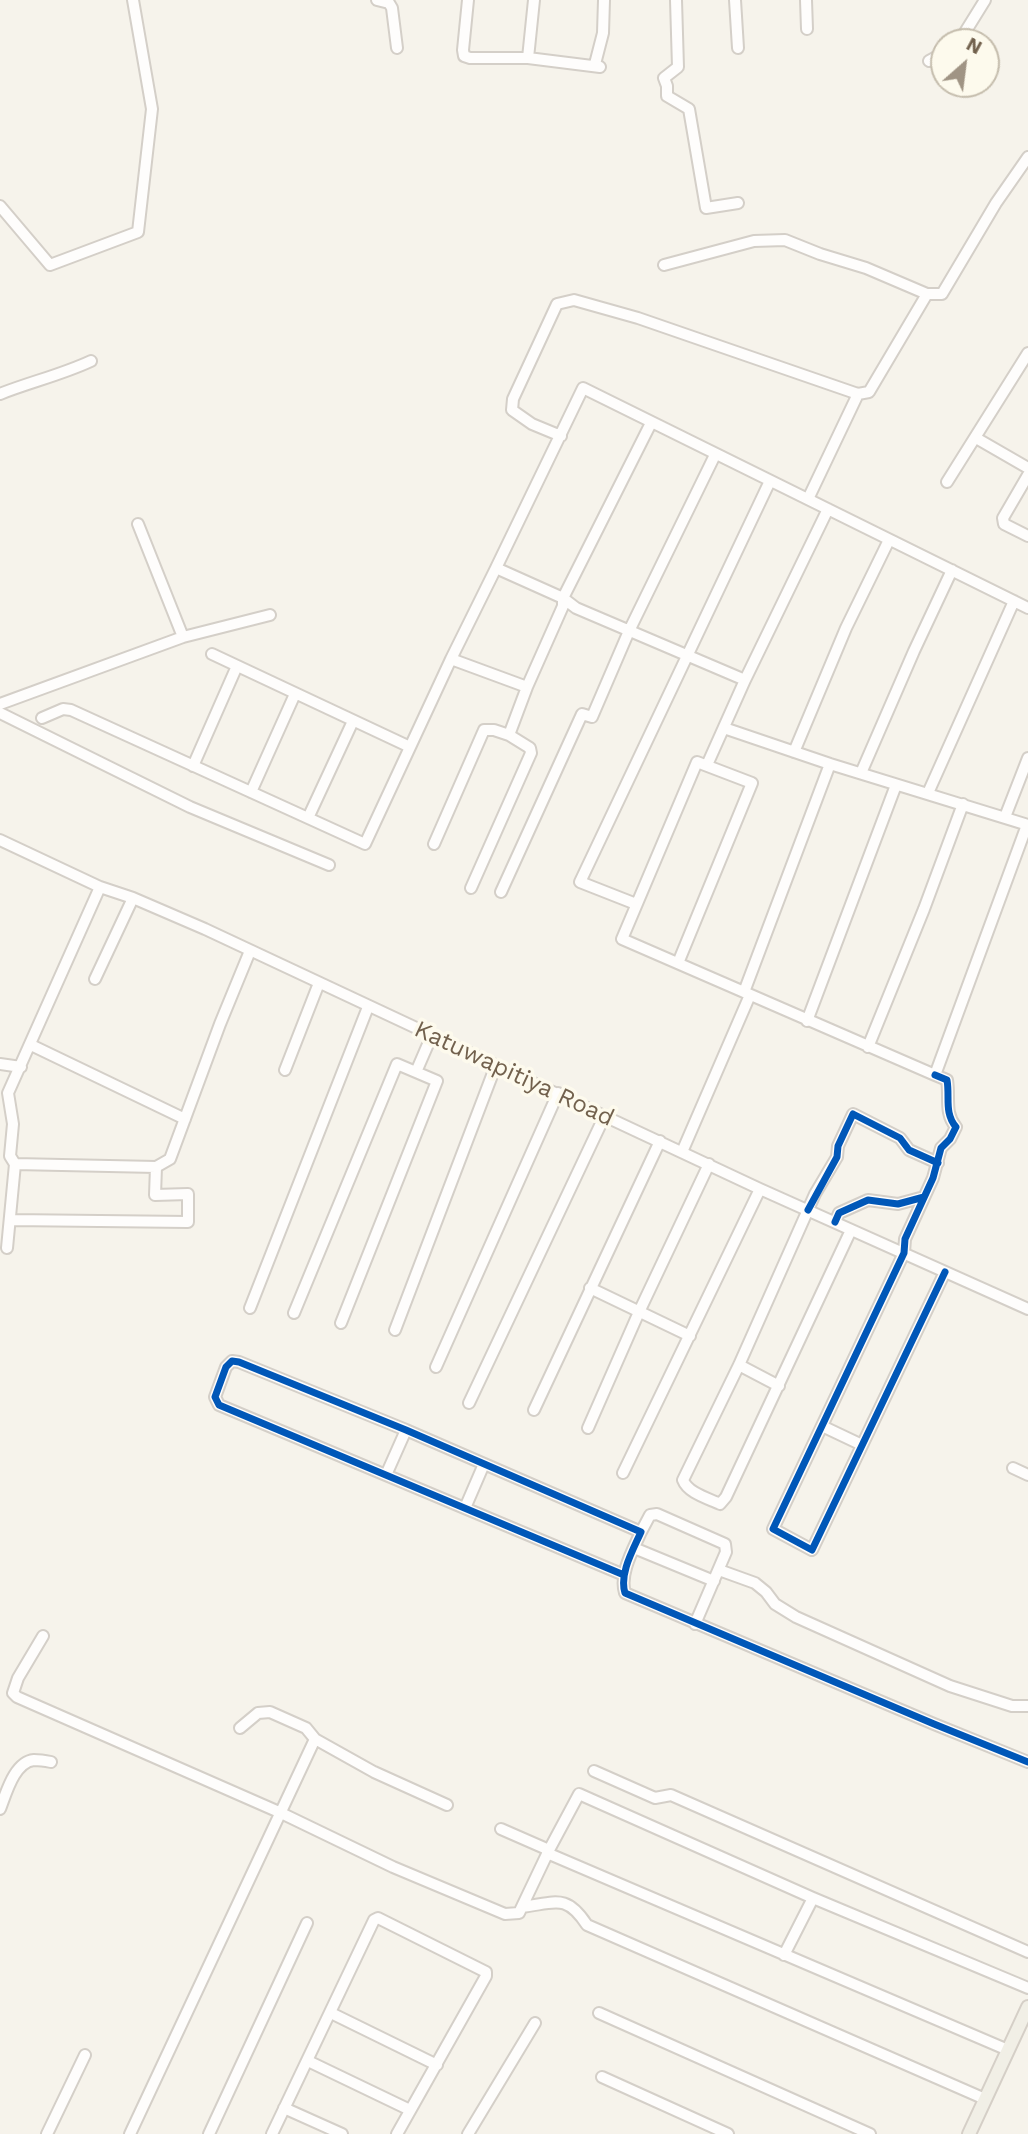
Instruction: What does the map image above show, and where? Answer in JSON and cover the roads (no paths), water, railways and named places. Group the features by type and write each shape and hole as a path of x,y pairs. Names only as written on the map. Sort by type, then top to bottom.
{"main road":[{"path":"969,2134 1028,2007"}],"street":[{"path":"0,206 50,265 138,232 152,109 133,0"},
{"path":"377,0 389,3 397,48"},
{"path":"468,0 464,56 528,58 600,67 594,64 603,33 604,0"},
{"path":"528,58 534,0"},
{"path":"676,0 678,67 664,78 667,96 689,109 706,208 738,203"},
{"path":"735,0 738,48"},
{"path":"806,0 807,29"},
{"path":"968,28 985,0"},
{"path":"664,265 754,241 785,240 866,268 927,294 942,294 996,203 1028,157"},
{"path":"561,436 532,424 512,410 513,399 557,304 574,300 638,318 858,394 869,392 927,294"},
{"path":"947,482 1028,353"},
{"path":"0,394 63,374 91,361"},
{"path":"42,718 63,709 71,710 365,844 451,659 583,388 651,424 1028,608"},
{"path":"808,499 858,394"},
{"path":"509,735 563,606 563,598 651,424"},
{"path":"976,438 1028,468"},
{"path":"501,891 582,714 592,717 629,631 715,455"},
{"path":"1028,475 1003,518 1004,524 1028,536"},
{"path":"636,904 580,882 770,481"},
{"path":"707,765 828,509"},
{"path":"138,524 183,637"},
{"path":"794,752 846,628 889,540"},
{"path":"496,568 563,598 576,608 745,680"},
{"path":"861,773 952,570"},
{"path":"928,793 1014,601"},
{"path":"0,704 183,637 270,615"},
{"path":"212,654 410,747"},
{"path":"451,659 527,687"},
{"path":"193,766 237,666"},
{"path":"251,792 295,694"},
{"path":"0,713 190,807 328,864"},
{"path":"308,818 353,721"},
{"path":"724,728 1027,825 935,1075"},
{"path":"434,844 484,730 509,735 530,748 531,753 471,888"},
{"path":"1005,817 1028,758"},
{"path":"678,963 752,783 697,762 622,939 947,1080 947,1107 956,1127 941,1148 938,1163 905,1239 904,1253 773,1529 812,1550 945,1272"},
{"path":"682,1152 747,994 830,764"},
{"path":"807,1021 897,785"},
{"path":"868,1047 963,804"},
{"name":"Katuwapitiya Road","path":"0,840 100,887 133,898 250,951 760,1189 1028,1309"},
{"path":"7,1248 8,1158 13,1124 4,1093 21,1067 100,887"},
{"path":"95,979 133,898"},
{"path":"8,1158 156,1167 170,1159 250,951"},
{"path":"285,1070 319,983"},
{"path":"250,1308 368,1007"},
{"path":"416,1072 432,1035"},
{"path":"31,1045 185,1119"},
{"path":"0,1064 21,1067"},
{"path":"294,1313 397,1064 437,1081 341,1323"},
{"path":"395,1330 496,1065"},
{"path":"436,1367 558,1093"},
{"path":"852,1230 726,1497 720,1504 685,1486 682,1480 739,1365 808,1210 837,1157 838,1146 853,1114 900,1138 909,1150 938,1163"},
{"path":"469,1403 605,1115"},
{"path":"534,1410 660,1141"},
{"path":"588,1428 639,1311 709,1164"},
{"path":"7,1214 188,1222 188,1194 155,1195 156,1167"},
{"path":"623,1472 760,1189"},
{"path":"835,1222 839,1213 868,1200 890,1205 924,1197"},
{"path":"590,1288 690,1336"},
{"path":"624,1575 219,1405 215,1397 226,1367 232,1361 239,1362 641,1531"},
{"path":"739,1365 779,1386"},
{"path":"822,1426 862,1445"},
{"path":"386,1475 406,1430"},
{"path":"465,1507 484,1464"},
{"path":"1013,1468 1028,1475"},
{"path":"695,1624 726,1547 723,1543 657,1514 650,1515 624,1575 622,1584 625,1593 695,1624 1028,1762"},
{"path":"634,1548 714,1581"},
{"path":"719,1570 755,1584 766,1592 775,1604 796,1617 950,1686 1012,1706 1028,1706"},
{"path":"43,1636 18,1678 13,1693 17,1697 279,1812 393,1867 505,1914 519,1913 579,1794 813,1898 1028,1987"},
{"path":"240,1728 258,1713 270,1712 306,1728 315,1739 374,1772 447,1805"},
{"path":"130,2134 315,1739"},
{"path":"0,1809 10,1782 24,1764 32,1760 51,1762"},
{"path":"594,1771 655,1798 671,1795 1028,1952"},
{"path":"500,1829 784,1955 1008,2050"},
{"path":"784,1955 813,1898"},
{"path":"522,1907 551,1902 567,1903 577,1910 587,1925 985,2099"},
{"path":"272,2134 374,1920 378,1918 486,1972 397,2134"},
{"path":"209,2134 307,1923"},
{"path":"331,2013 437,2065"},
{"path":"599,2013 870,2134"},
{"path":"468,2134 535,2023"},
{"path":"47,2134 85,2055"},
{"path":"308,2061 410,2110"},
{"path":"602,2077 728,2134"},
{"path":"284,2108 342,2134"}]}
